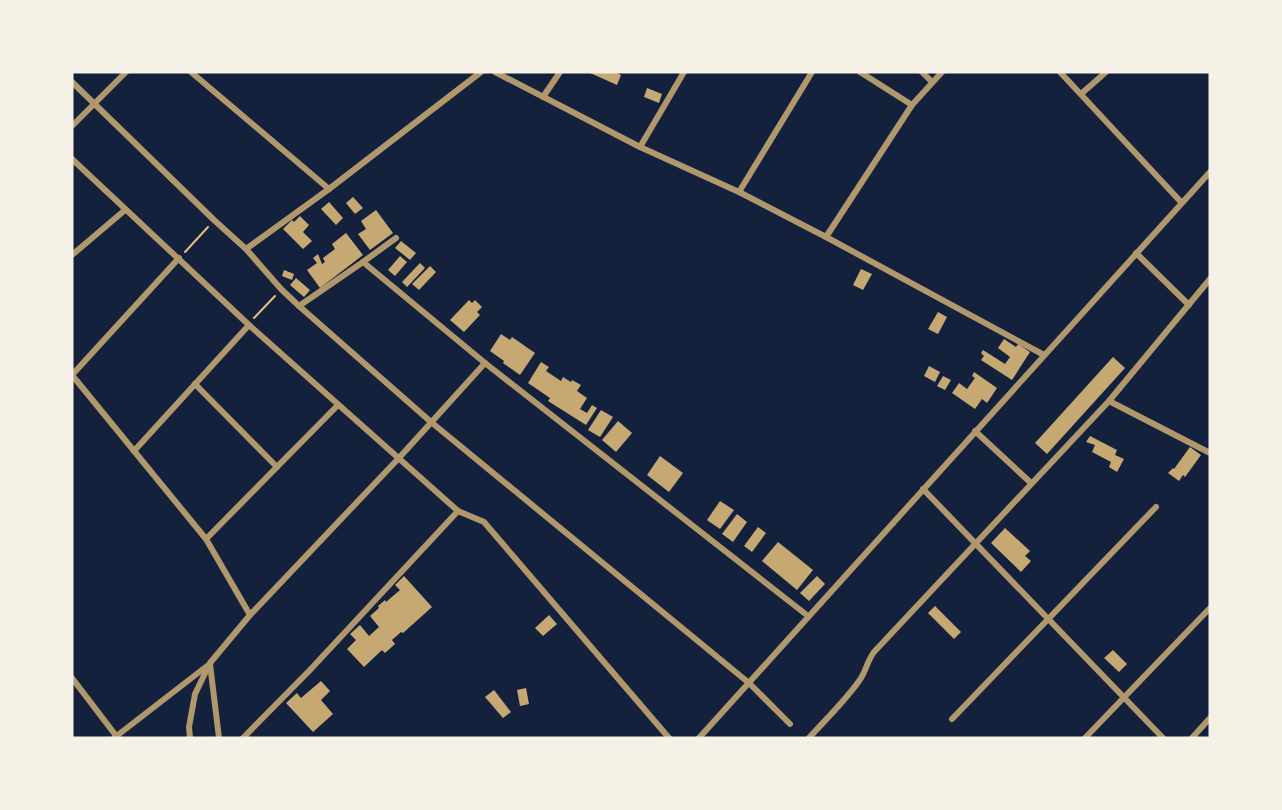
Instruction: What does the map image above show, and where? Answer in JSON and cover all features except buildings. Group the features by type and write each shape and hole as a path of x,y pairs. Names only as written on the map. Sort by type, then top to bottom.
{"street":[{"path":"72,126 126,72"},
{"path":"191,72 329,189"},
{"path":"246,249 329,189 481,72"},
{"path":"495,72 640,147 739,192 1044,355"},
{"path":"543,97 560,72"},
{"path":"640,147 684,72"},
{"path":"739,192 812,72"},
{"path":"860,72 912,105"},
{"path":"922,72 932,82"},
{"path":"826,237 912,105 942,72"},
{"path":"1060,72 1181,202"},
{"path":"1081,94 1106,72"},
{"path":"72,82 246,249 280,289 299,306 431,422 749,682 790,724"},
{"path":"72,159 249,325 398,459 458,511 484,522 669,738"},
{"path":"699,738 1210,172"},
{"path":"72,255 125,210"},
{"path":"299,306 396,238"},
{"path":"1136,253 1189,305"},
{"path":"179,258 72,375 206,539 250,615"},
{"path":"363,262 485,363 808,616"},
{"path":"809,738 857,684 874,652 1109,401 1210,279"},
{"path":"134,451 249,325"},
{"path":"72,678 116,737 210,663 250,615 398,459 485,363"},
{"path":"195,384 277,467"},
{"path":"1109,401 1209,452"},
{"path":"206,539 338,405"},
{"path":"975,431 1031,483"},
{"path":"923,489 1162,738"},
{"path":"952,718 1156,507"},
{"path":"243,738 309,671 458,511"},
{"path":"1084,738 1210,608"},
{"path":"190,738 189,727 195,694 210,663"},
{"path":"210,663 219,738"},
{"path":"1192,738 1210,718"}],"path":[{"path":"179,258 214,220"},
{"path":"249,325 280,289"}]}
